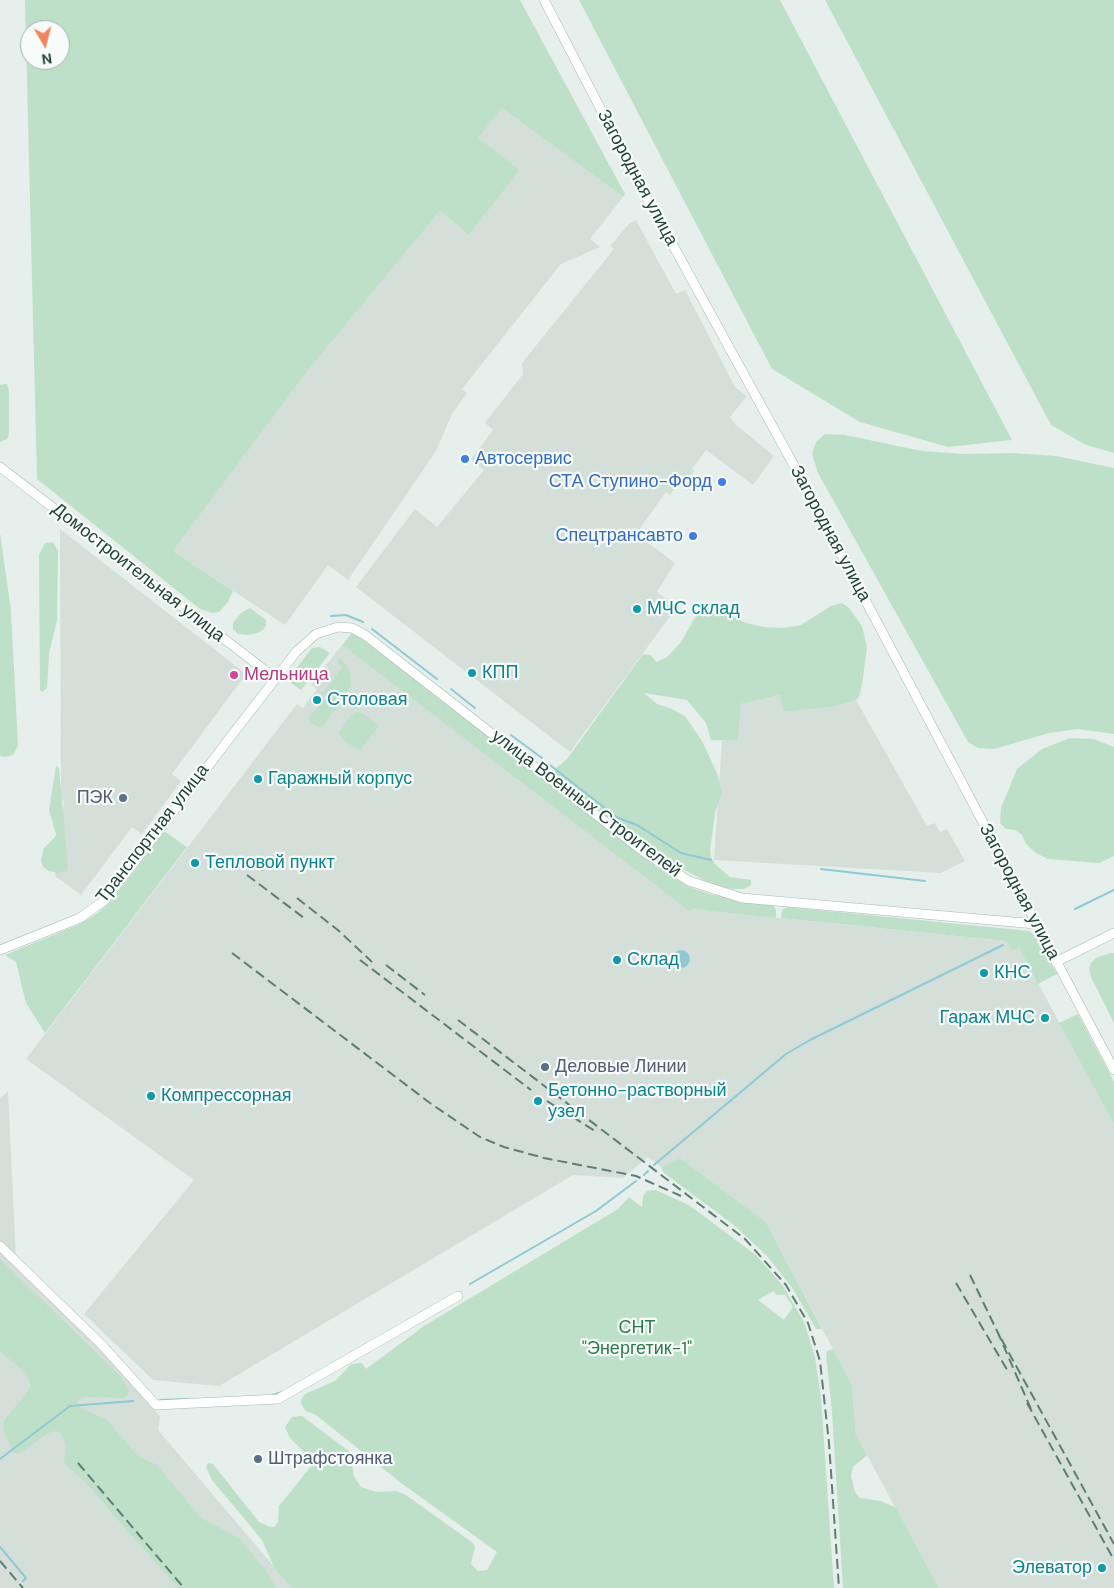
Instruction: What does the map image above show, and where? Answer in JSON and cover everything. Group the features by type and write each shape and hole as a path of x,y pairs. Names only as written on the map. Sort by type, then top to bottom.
{"street":[{"name":"Загородная улица","path":"544,0 647,198 794,466 1114,1070"},
{"name":"Домостроительная улица","path":"0,467 275,678"},
{"name":"улица Военных Строителей","path":"275,678 311,637 332,628 352,628 372,640 644,852 689,881 742,898 1036,924"},
{"name":"Транспортная улица","path":"0,950 80,918 105,900 275,678"},
{"path":"1056,962 1114,933"},
{"path":"0,1246 102,1346 156,1405 278,1399 458,1296"}],"shaded area":[{"path":"502,108 623,197 590,239 600,247 561,264 462,389 467,393 453,412 436,451 348,580 328,565 285,625 173,551 310,368 440,211 469,235 520,170 477,138"},
{"path":"636,220 676,294 685,290 735,387 747,396 730,417 735,424 774,456 753,485 706,450 692,469 695,471 682,486 678,483 670,495 666,492 636,534 675,563 657,592 677,607 570,752 356,587 415,509 437,527 484,470 471,459 493,430 485,423 523,374 522,363 614,249 610,246 629,224"},
{"path":"60,529 246,674 172,774 181,781 142,834 132,827 81,895 55,876 64,802 61,797"},
{"path":"342,645 688,910 1006,941 1012,951 1019,948 1114,1124 1114,1588 939,1588 856,1435 852,1385 766,1222 680,1158 661,1167 648,1157 623,1178 573,1175 219,1386 153,1380 84,1314 194,1180 26,1059 297,704 303,708 317,689 311,684"},
{"path":"780,695 783,712 833,707 856,700 927,826 935,823 940,832 947,829 965,861 941,873 714,860 722,741 738,741 741,704"},
{"path":"8,1091 16,1259 0,1244 0,1099"},
{"path":"0,1249 132,1381 160,1417 158,1430 292,1588 0,1588"}],"green space":[{"path":"25,0 520,0 625,194 623,197 502,108 478,138 520,170 469,235 440,211 310,368 173,551 233,591 228,602 219,612 212,613 200,609 37,479 27,70 70,70 70,20 26,20"},
{"path":"579,0 780,0 1012,440 948,447 860,422 772,369"},
{"path":"825,0 1114,0 1114,453 1086,445 1051,425"},
{"path":"7,384 9,391 9,434 7,439 0,442 0,385"},
{"path":"825,434 845,435 922,451 1056,456 1114,468 1114,734 1078,729 1049,733 994,749 978,748 968,742 818,473 812,454 816,442"},
{"path":"0,533 11,611 18,746 13,755 5,757 0,756"},
{"path":"53,542 58,551 57,620 49,654 47,688 42,692 40,690 39,555 45,543"},
{"path":"706,603 719,605 729,615 746,623 764,627 783,628 801,625 831,606 842,603 849,608 862,626 867,647 862,685 859,697 856,700 833,707 783,712 780,695 741,704 738,741 711,740 706,723 687,700 644,693 657,704 685,716 702,741 717,773 722,793 715,813 710,851 711,857 715,864 730,877 751,880 751,885 744,889 730,889 711,884 671,863 641,843 554,775 555,769 567,759 643,654 651,655 656,662 667,657 681,642 701,607"},
{"path":"250,608 266,620 266,625 263,630 257,633 248,635 238,634 233,629 233,623 241,613"},
{"path":"353,632 656,866 687,886 709,894 774,906 776,918 691,909 689,911 342,645"},
{"path":"320,647 330,653 301,690 287,680 312,648"},
{"path":"340,658 350,670 351,685 344,698 323,726 319,728 310,722 308,718 327,697 322,693 343,667 337,661"},
{"path":"357,712 362,713 379,726 360,751 343,740 339,733 350,716"},
{"path":"1070,738 1094,739 1114,747 1114,856 1099,863 1048,859 1036,853 1026,844 1022,835 1015,830 1006,829 1000,823 1001,808 1017,769 1042,749"},
{"path":"56,766 59,768 68,865 67,871 59,873 49,871 43,867 41,860 44,848 56,834 49,810"},
{"path":"164,831 187,847 45,1033 26,1003 16,962 5,955 80,924 98,913 112,900"},
{"path":"787,907 1029,931 1036,936 1057,974 1038,984 1019,948 1012,951 1006,941 781,918 782,910"},
{"path":"1114,953 1114,1023 1091,977 1089,969 1091,963 1096,958"},
{"path":"1078,1014 1114,1082 1114,1124 1059,1023"},
{"path":"680,1158 766,1222 822,1329 816,1329 793,1289 768,1257 735,1226 664,1173 661,1167"},
{"name":"СНТ \"Энергетик-1\"","path":"655,1190 689,1205 757,1256 783,1286 804,1322 815,1357 821,1398 834,1588 292,1588 275,1569 262,1540 212,1480 206,1467 208,1463 213,1464 259,1522 274,1527 278,1522 279,1506 312,1465 311,1459 290,1438 285,1427 292,1417 302,1416 350,1452 354,1476 361,1487 376,1492 396,1491 406,1495 473,1543 475,1547 471,1564 478,1571 487,1570 497,1552 401,1483 316,1415 306,1411 301,1404 302,1397 335,1381 351,1364 362,1363 366,1369 424,1326 618,1209 629,1197 642,1207 643,1196 647,1191","holes":["773,1291 777,1295 785,1295 793,1307 784,1320 758,1300"]},
{"path":"0,1259 121,1377 129,1389 128,1395 124,1398 83,1397 77,1401 81,1408 107,1420 138,1456 157,1465 200,1517 240,1539 267,1572 276,1588 178,1588 84,1481 64,1463 66,1444 60,1433 54,1431 18,1454 13,1453 3,1428 4,1421 31,1387 22,1370 0,1351"},
{"path":"833,1349 852,1385 856,1435 867,1455 853,1467 851,1476 855,1492 860,1498 881,1501 896,1508 939,1588 843,1588 832,1412 826,1355 827,1351"}],"water":[{"path":"681,950 687,953 690,959 687,965 681,968 675,965 672,959 675,953"}],"waterway":[{"path":"331,616 346,615 363,622"},
{"path":"372,629 437,679"},
{"path":"451,689 475,708"},
{"path":"511,735 542,758"},
{"path":"550,765 616,817 637,825 681,853 711,860"},
{"path":"821,869 925,881"},
{"path":"1075,909 1114,890"},
{"path":"654,1165 786,1054 810,1040 1003,945"},
{"path":"644,1175 648,1171"},
{"path":"470,1284 596,1211 636,1181"},
{"path":"273,1395 282,1392"},
{"path":"160,1400 188,1399"},
{"path":"0,1459 70,1406 133,1401"},
{"path":"0,1547 26,1578 23,1581"}],"railway":[{"path":"255,864 266,873"},
{"path":"247,875 304,918"},
{"path":"297,898 339,931 372,962"},
{"path":"232,953 430,1103 480,1137 504,1147 544,1158 636,1176 681,1196"},
{"path":"360,960 531,1090"},
{"path":"386,965 425,995"},
{"path":"458,1020 745,1239 786,1285 808,1323 820,1361 829,1443 839,1588"},
{"path":"547,1101 595,1131"},
{"path":"970,1275 998,1333"},
{"path":"956,1283 1009,1373"},
{"path":"1031,1409 998,1333 1114,1544"},
{"path":"1027,1403 1114,1560"},
{"path":"78,1463 184,1588"},
{"path":"0,1561 23,1588"}],"place":[{"name":"Автосервис","path":"465,459"},
{"name":"СТА Ступино-Форд","path":"722,482"},
{"name":"Спецтрансавто","path":"693,536"},
{"name":"МЧС склад","path":"637,609"},
{"name":"КПП","path":"472,673"},
{"name":"Мельница","path":"234,675"},
{"name":"Столовая","path":"317,700"},
{"name":"Гаражный корпус","path":"258,779"},
{"name":"ПЭК","path":"123,798"},
{"name":"Тепловой пункт","path":"195,863"},
{"name":"Склад","path":"617,960"},
{"name":"КНС","path":"984,973"},
{"name":"Гараж МЧС","path":"1045,1018"},
{"name":"Деловые Линии","path":"545,1067"},
{"name":"Компрессорная","path":"151,1096"},
{"name":"Бетонно-растворный узел","path":"538,1101"},
{"name":"Штрафстоянка","path":"258,1459"},
{"name":"Элеватор","path":"1102,1568"}]}
